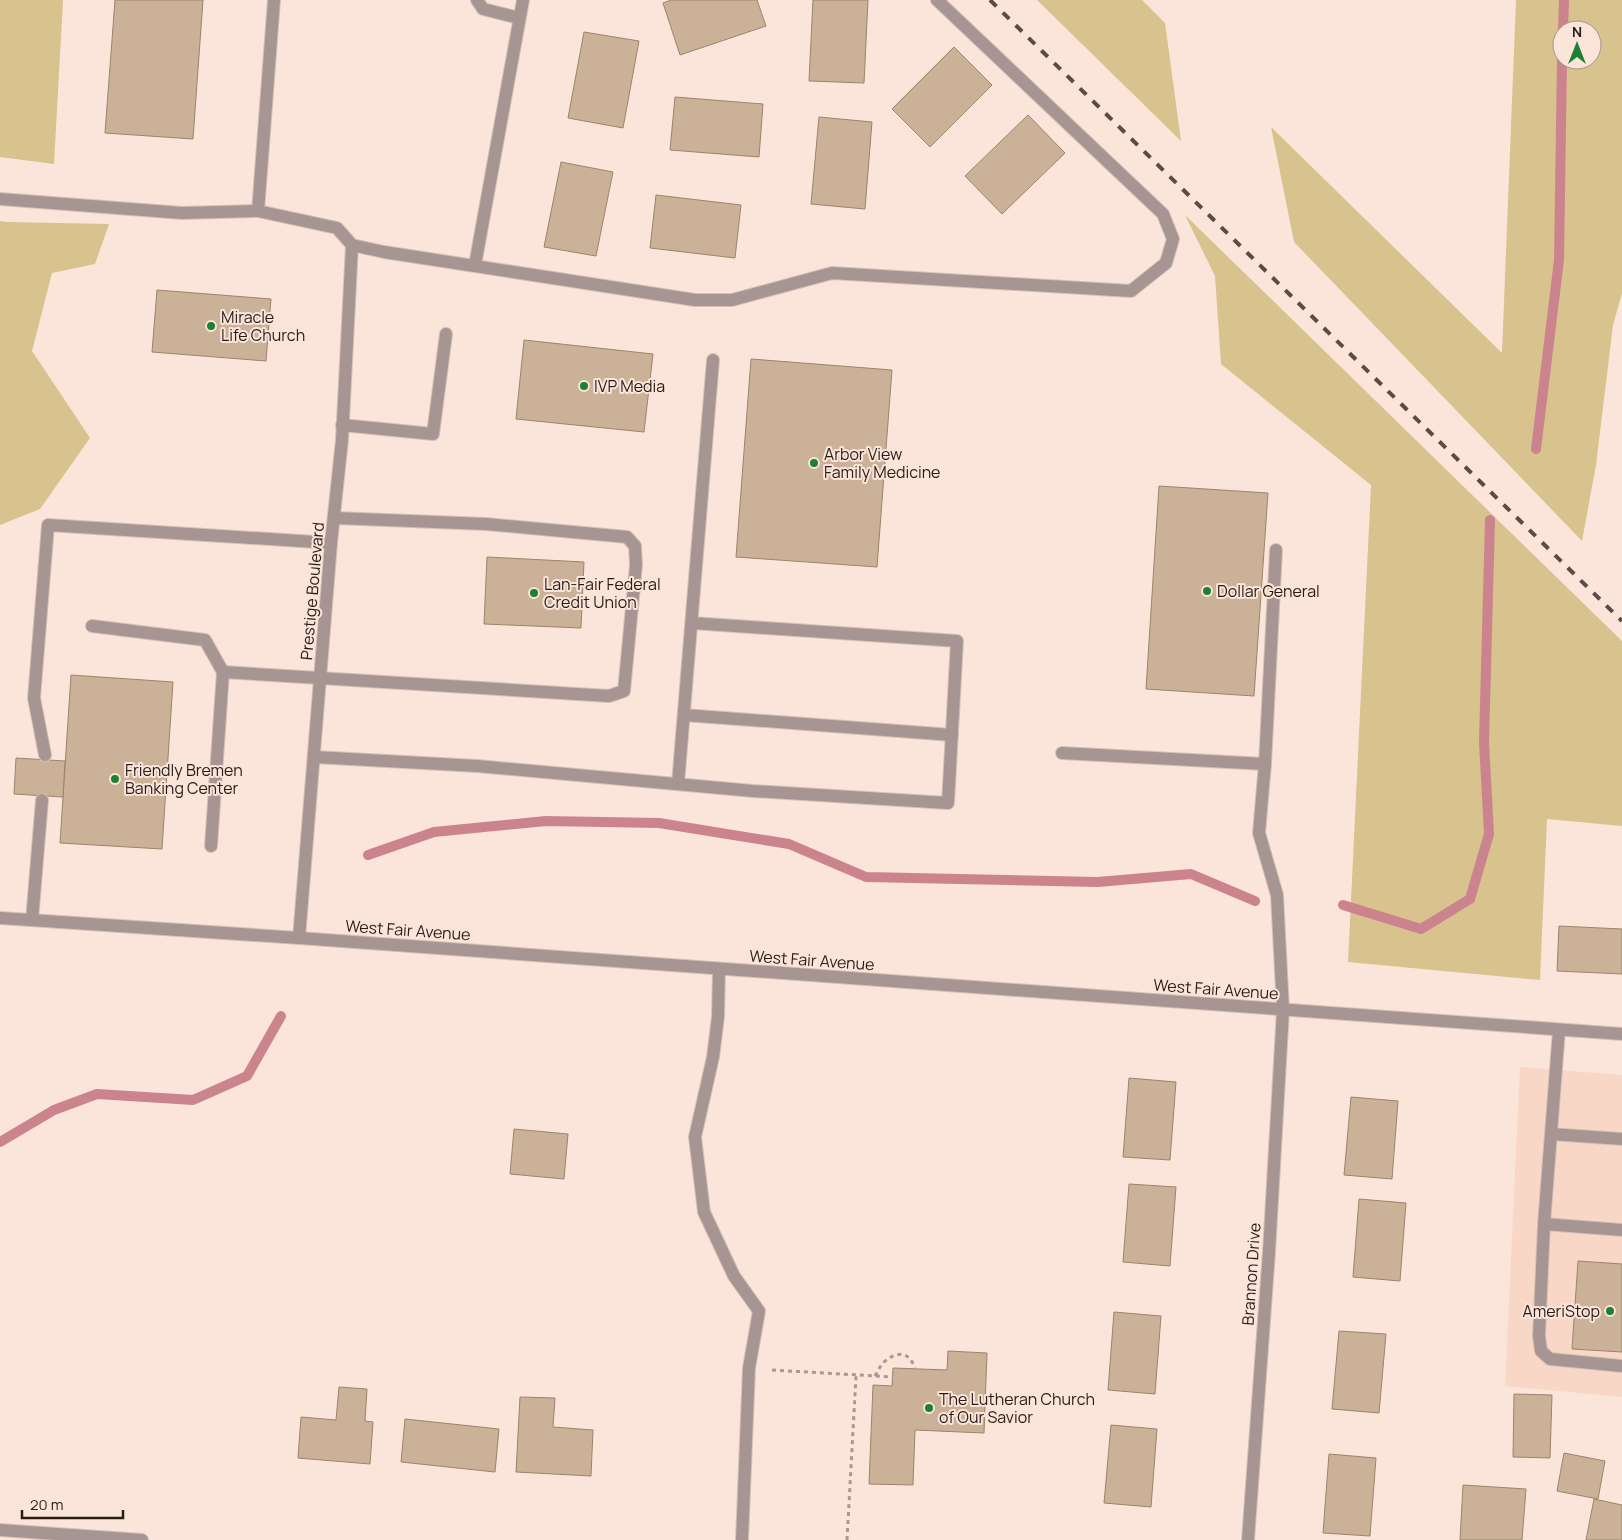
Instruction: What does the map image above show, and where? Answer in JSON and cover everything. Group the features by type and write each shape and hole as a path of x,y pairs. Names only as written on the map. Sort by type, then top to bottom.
{"street":[{"path":"258,211 274,0"},
{"path":"477,0 483,9 519,18"},
{"path":"475,265 523,0"},
{"path":"0,199 182,213 258,211 337,228 352,245 384,252 695,300 732,300 832,273 1131,291 1166,263 1173,239 1163,214 937,0"},
{"name":"Prestige Boulevard","path":"299,938 331,543 335,518 352,245"},
{"path":"342,426 433,434 446,334"},
{"path":"678,784 713,360"},
{"path":"223,672 609,696 624,691 636,565 635,546 627,537 486,524 335,518"},
{"path":"45,755 34,698 48,526 331,543"},
{"name":"Brannon Drive","path":"1248,1540 1269,1252 1283,1010 1277,895 1259,833 1265,764 1276,550"},
{"path":"314,757 477,766 763,791 948,804 957,641 692,623"},
{"path":"92,626 205,640 223,672 211,846"},
{"path":"684,715 952,735"},
{"path":"1062,753 1265,764"},
{"path":"32,920 42,800"},
{"name":"West Fair Avenue","path":"0,918 1622,1034"},
{"path":"719,969 718,1018 713,1057 696,1136 704,1212 734,1276 759,1311 749,1368 742,1540"},
{"path":"1559,1030 1544,1224 1539,1336 1541,1350 1550,1359 1622,1366"},
{"path":"1551,1134 1622,1139"},
{"path":"1544,1224 1622,1230"},
{"path":"0,1530 142,1540"}],"path":[{"path":"875,1376 883,1363 895,1356 905,1355 912,1359 915,1369"},
{"path":"749,1368 893,1377"},
{"path":"847,1540 856,1376"}],"shaded area":[{"path":"0,0 63,0 54,164 0,157"},
{"path":"1037,0 1142,0 1165,23 1181,141"},
{"path":"1516,0 1622,0 1622,293 1613,325 1596,465 1582,541 1294,242 1271,127 1502,353"},
{"path":"1185,215 1622,641 1622,826 1547,819 1540,980 1348,962 1371,485 1221,364 1215,276"},
{"path":"0,221 109,224 95,264 52,273 32,351 90,438 40,509 0,525"},
{"path":"1520,1067 1622,1075 1622,1397 1505,1386"}],"building":[{"path":"115,0 203,0 193,139 105,133"},
{"path":"671,0 757,0 766,26 680,55 663,3"},
{"path":"813,0 868,0 864,83 809,81"},
{"path":"584,32 639,41 623,128 568,118"},
{"path":"954,47 992,85 930,147 892,109"},
{"path":"675,97 763,104 759,157 670,150"},
{"path":"1028,115 1065,153 1002,214 965,176"},
{"path":"819,117 872,122 865,209 811,204"},
{"path":"561,162 613,172 596,256 544,247"},
{"path":"656,195 741,205 735,258 650,248"},
{"name":"Miracle Life Church","path":"157,290 271,299 266,361 152,352"},
{"name":"IVP Media","path":"524,340 653,354 644,432 516,419"},
{"name":"Arbor View Family Medicine","path":"751,359 892,370 877,567 736,557"},
{"name":"Dollar General","path":"1159,486 1268,493 1254,696 1146,689"},
{"name":"Lan-Fair Federal Credit Union","path":"487,557 584,562 581,628 484,624"},
{"name":"Friendly Bremen Banking Center","path":"71,675 173,682 162,849 60,843"},
{"path":"16,758 65,761 63,797 14,794"},
{"path":"1559,926 1622,929 1622,974 1557,971"},
{"path":"1129,1078 1176,1082 1170,1160 1123,1157"},
{"path":"1351,1097 1398,1101 1392,1179 1344,1175"},
{"path":"514,1129 568,1134 564,1179 510,1174"},
{"path":"1129,1184 1176,1187 1170,1266 1123,1262"},
{"path":"1359,1199 1406,1203 1400,1281 1353,1277"},
{"path":"1578,1261 1622,1264 1622,1352 1572,1349"},
{"path":"1114,1312 1161,1316 1155,1394 1108,1390"},
{"path":"1339,1331 1386,1334 1379,1413 1332,1409"},
{"name":"The Lutheran Church of Our Savior","path":"948,1351 987,1353 984,1433 915,1430 913,1485 869,1484 873,1385 892,1386 893,1368 947,1370"},
{"path":"339,1387 367,1389 365,1421 373,1422 370,1464 298,1458 301,1417 336,1420"},
{"path":"1514,1394 1552,1395 1550,1458 1513,1457"},
{"path":"520,1397 555,1398 553,1427 593,1430 591,1476 516,1472"},
{"path":"405,1419 499,1429 495,1472 401,1462"},
{"path":"1111,1425 1157,1429 1151,1507 1104,1503"},
{"path":"1564,1453 1605,1461 1598,1499 1557,1491"},
{"path":"1329,1454 1376,1458 1370,1536 1323,1533"},
{"path":"1463,1485 1526,1489 1522,1540 1460,1540"},
{"path":"1594,1499 1622,1505 1622,1540 1586,1540"}],"waterway":[{"path":"1563,20 1564,0"},
{"path":"1536,449 1559,260 1562,70"},
{"path":"1343,905 1421,929 1470,899 1489,834 1484,742 1490,520"},
{"path":"368,855 434,832 546,821 659,823 789,844 866,877 1098,882 1191,874 1255,901"},
{"path":"0,1142 54,1110 97,1094 193,1100 247,1076 281,1016"}],"railway":[{"path":"990,0 1622,621"}],"place":[{"name":"Miracle Life Church","path":"211,326"},
{"name":"IVP Media","path":"584,386"},
{"name":"Arbor View Family Medicine","path":"814,463"},
{"name":"Dollar General","path":"1207,591"},
{"name":"Lan-Fair Federal Credit Union","path":"534,593"},
{"name":"Friendly Bremen Banking Center","path":"115,779"},
{"name":"AmeriStop","path":"1610,1311"},
{"name":"The Lutheran Church of Our Savior","path":"929,1408"}]}
